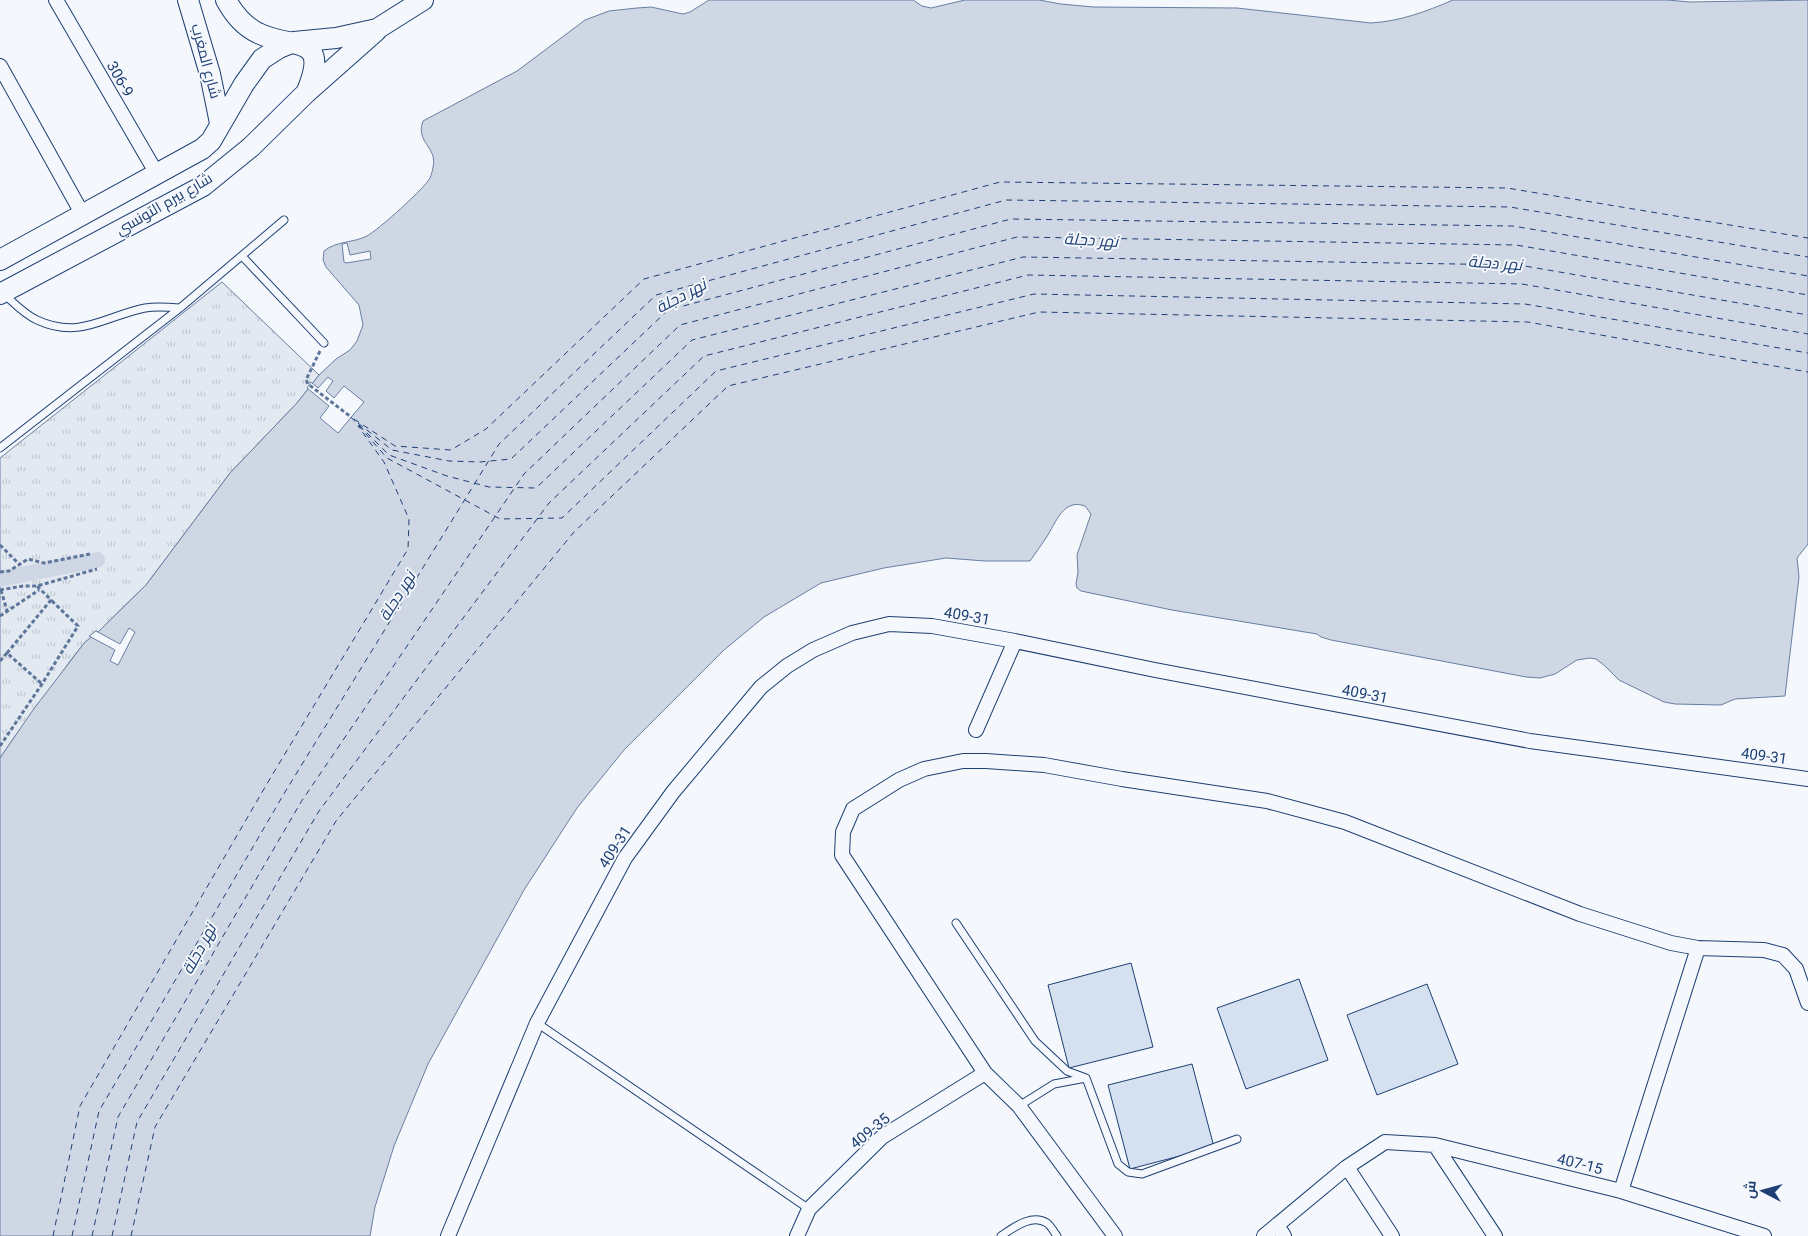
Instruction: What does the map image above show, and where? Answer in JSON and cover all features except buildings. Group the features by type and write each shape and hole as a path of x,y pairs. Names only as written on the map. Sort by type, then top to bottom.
{"street":[{"name":"306-9","path":"56,0 158,174"},
{"name":"شارع المغرب","path":"188,0 210,74 220,124"},
{"path":"226,0 245,26 266,37 294,42 308,48 315,69 306,92"},
{"path":"294,42 336,38 377,29 423,0"},
{"name":"شارع بيرم التونسي","path":"1,293 203,186 252,147 306,92 377,29"},
{"name":"شارع بيرم التونسي","path":"0,260 202,149 211,141 244,84 262,59 279,48 294,42"},
{"path":"0,66 82,215"},
{"name":"409-31","path":"448,1236 537,1023 625,858 673,792 762,687 812,650 852,633 889,624 932,626 1530,741 1808,779"},
{"path":"976,730 1015,641"},
{"path":"1113,1235 1019,1106 985,1073 842,855 843,832 853,809 900,780 924,769 963,761 1044,765 1267,801 1345,822 1580,914 1670,943 1698,948 1764,950 1783,955 1796,969 1808,1003"},
{"path":"1621,1191 1698,948"},
{"name":"409-35","path":"797,1236 809,1209 882,1137 985,1073"},
{"name":"407-15","path":"1347,1167 1386,1142 1435,1145 1621,1191 1764,1236"},
{"path":"1435,1145 1495,1236"},
{"path":"1264,1236 1281,1231 1347,1167 1392,1236"}],"lane":[{"path":"0,448 180,308 284,220"},
{"path":"242,256 324,344"},
{"path":"1,293 23,311 38,320 54,326 71,329 92,325 146,308 180,308"},
{"path":"956,923 1035,1041 1067,1071 1086,1078 1118,1164 1128,1172 1142,1174 1238,1140"},
{"path":"537,1023 809,1209"},
{"path":"1019,1106 1054,1084 1086,1078"},
{"path":"1001,1236 1022,1222 1037,1220 1046,1222 1057,1236"}],"path":[{"path":"324,344 306,380 308,384 351,418"},
{"path":"0,545 20,565"},
{"path":"0,572 9,571 28,560 44,563 90,554"},
{"path":"7,611 1,590 37,586 97,569"},
{"path":"0,746 78,626 37,586"},
{"path":"0,616 39,590"},
{"path":"0,661 51,600"},
{"path":"7,652 42,684"}],"green space":[{"path":"222,282 319,375 297,403 230,473 146,585 80,649 0,758 0,458"}],"water":[{"name":"نهر دجلة","path":"709,0 913,0 922,6 931,8 965,0 1039,0 1093,7 1237,8 1371,23 1413,15 1453,0 1667,0 1690,2 1808,0 1808,544 1797,558 1799,577 1785,696 1735,699 1721,705 1675,704 1664,702 1619,680 1596,659 1577,660 1555,674 1540,678 1526,677 1331,640 1317,634 1172,610 1081,591 1077,588 1076,584 1078,572 1077,555 1091,514 1085,506 1077,504 1061,513 1030,561 985,561 946,558 884,568 821,583 764,617 724,650 624,750 577,808 524,890 428,1064 394,1146 375,1207 370,1236 0,1236 0,758 33,710 85,642 98,632 146,585 230,473 297,403 319,375 336,359 350,350 357,341 363,325 359,305 326,267 323,260 324,251 334,245 367,236 400,209 430,178 434,160 422,135 423,121 517,71 585,20 609,11 651,7 683,14 690,12"}],"pier":[{"path":"347,243 350,255 370,251 371,259 344,262 342,244"},
{"path":"328,377 333,381 326,391 334,398 344,386 364,402 338,433 320,418 329,406 307,388 311,382 318,388"},
{"path":"129,628 135,632 118,665 110,661 115,650 89,636 96,631 120,644"}],"waterway":[{"path":"0,579 97,560"}],"ferry route":[{"path":"354,419 395,446 451,450 486,429 644,279 1000,182 1507,188 1808,238"},
{"path":"72,1236 99,1111 285,792 499,444 656,295 1006,200 1510,207 1808,257"},
{"path":"358,423 392,450 449,461 480,462 511,459 668,310 1011,219 1513,226 1808,276"},
{"path":"92,1236 118,1117 301,802 524,474 680,325 1017,237 1516,245 1808,295"},
{"path":"359,425 389,455 447,476 489,487 536,488 692,340 1023,257 1519,265 1808,315"},
{"path":"112,1236 137,1122 319,811 549,503 704,356 1028,275 1522,284 1808,334"},
{"path":"351,417 387,458 500,519 562,518 716,371 1034,294 1525,304 1808,353"},
{"path":"131,1236 155,1127 336,821 574,532 728,386 1039,312 1528,322 1808,372"},
{"path":"53,1236 80,1106 268,782 408,549 409,519 384,462 358,426"}]}
